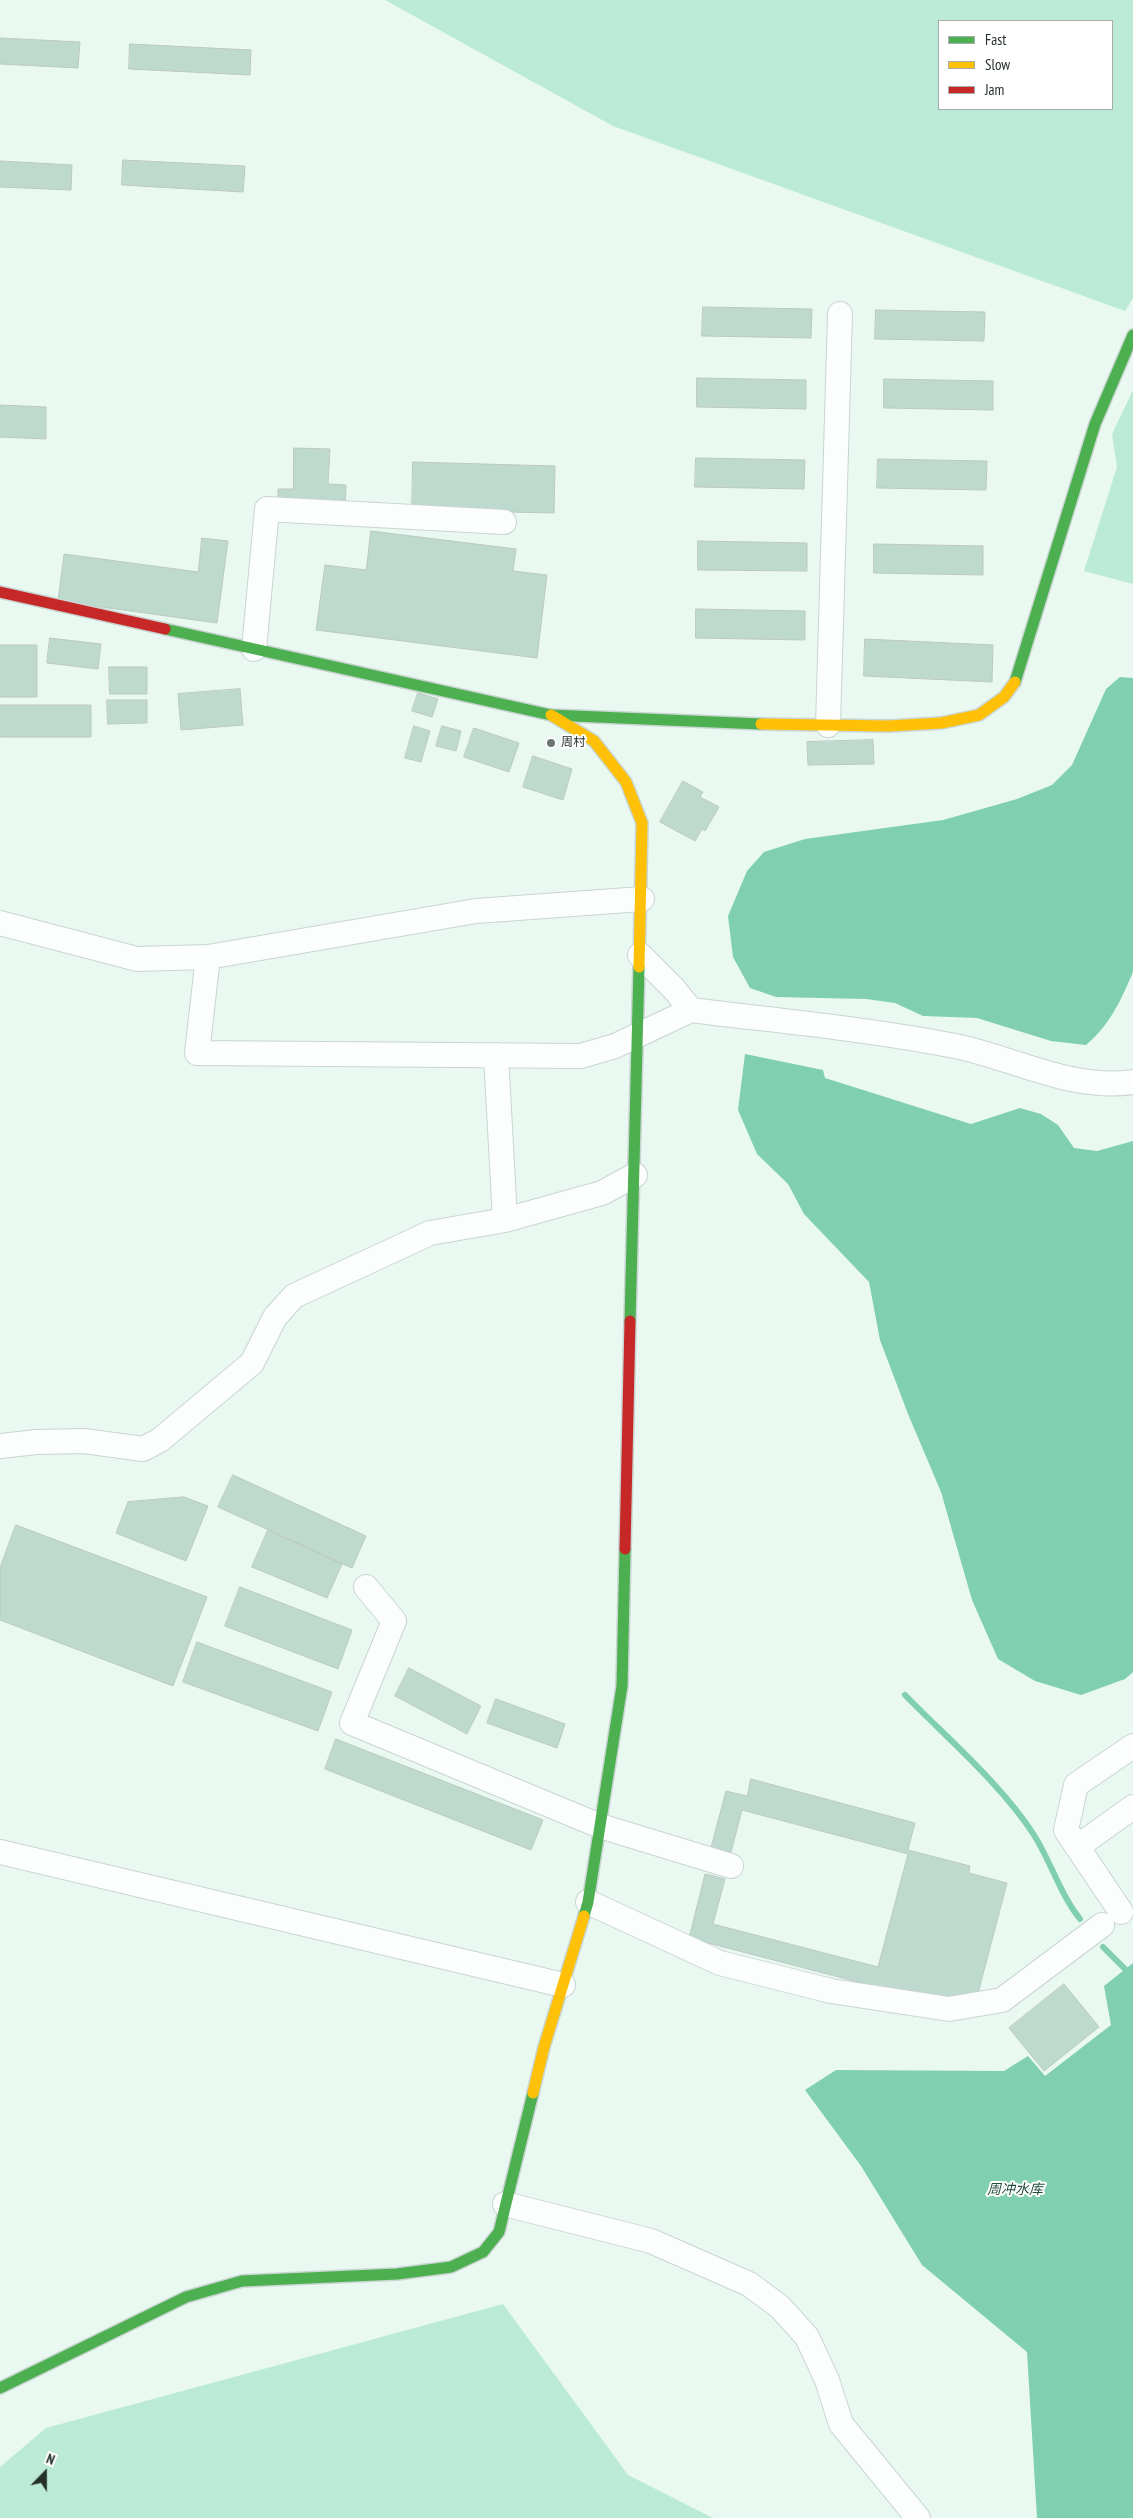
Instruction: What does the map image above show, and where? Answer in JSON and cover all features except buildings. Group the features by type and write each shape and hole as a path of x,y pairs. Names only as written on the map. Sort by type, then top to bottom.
{"street":[{"path":"828,725 840,314"},
{"path":"0,592 551,715 716,723 888,726 940,723 979,715 1004,697 1018,677 1096,424 1133,335"},
{"path":"254,649 267,509 504,522"},
{"path":"0,2388 186,2297 242,2281 397,2274 451,2267 483,2252 499,2232 544,2047 588,1902 622,1686 642,899 642,823 626,782 594,741 551,715"},
{"path":"0,924 137,960 208,957 476,911 642,899"},
{"path":"640,956 674,989 691,1010"},
{"path":"208,957 197,1053 581,1056 615,1046 638,1033 691,1010 956,1047 1060,1076 1112,1085 1133,1082"},
{"path":"496,1055 505,1220"},
{"path":"0,1446 36,1442 84,1441 143,1449 160,1440 252,1364 275,1317 294,1296 430,1233 505,1220 602,1193 635,1175"},
{"path":"366,1587 394,1621 352,1722 600,1826 731,1866"},
{"path":"588,1902 720,1963 831,1991 949,2009 1002,2000 1111,1919 1077,1847 1066,1830 1076,1785 1133,1746"},
{"path":"1077,1847 1133,1807"},
{"path":"0,1852 563,1986"},
{"path":"506,2204 651,2241 749,2284 780,2307 807,2337 827,2380 841,2424 918,2518"}],"shaded area":[{"path":"385,0 1133,0 1133,298 1125,311 613,126"},
{"path":"1133,390 1133,584 1084,571 1117,467 1112,434"},
{"path":"503,2304 628,2475 713,2518 0,2518 0,2467 46,2428"}],"water":[{"path":"1120,677 1133,678 1133,972 1108,1020 1086,1045 1051,1041 977,1018 923,1016 895,1003 866,999 776,997 750,988 733,957 728,916 747,871 764,852 805,839 943,820 1017,799 1052,785 1072,765 1106,689"},
{"path":"745,1054 823,1070 825,1078 971,1124 1020,1108 1041,1114 1058,1125 1074,1148 1097,1151 1133,1141 1133,1672 1125,1679 1081,1695 1035,1681 998,1659 972,1600 941,1492 908,1414 880,1340 869,1282 804,1214 788,1184 757,1154 738,1110"},
{"name":"周冲水库","path":"1133,1963 1133,2518 1037,2518 1027,2352 922,2265 861,2166 805,2090 836,2070 1004,2071 1028,2056 1045,2076 1111,2025 1104,1986"}],"waterway":[{"path":"905,1695 973,1762 1021,1816 1040,1845 1067,1899 1080,1919"},
{"path":"1103,1947 1133,1977"}],"traffic: fast":[{"path":"1015,682 1095,424 1133,335"},
{"path":"165,629 551,715 761,724"},
{"path":"630,1321 639,967"},
{"path":"584,1916 588,1902 622,1686 625,1549"},
{"path":"0,2388 186,2297 242,2281 397,2274 451,2267 483,2252 499,2232 533,2093"}],"traffic: slow":[{"path":"761,724 888,726 941,723 979,715 1004,697 1015,682"},
{"path":"551,715 594,741 626,782 642,823 639,967"},
{"path":"533,2093 544,2047 584,1916"}],"traffic: jam":[{"path":"0,592 165,629"},
{"path":"625,1549 630,1321"}],"place":[{"name":"周村","path":"551,743"}]}
